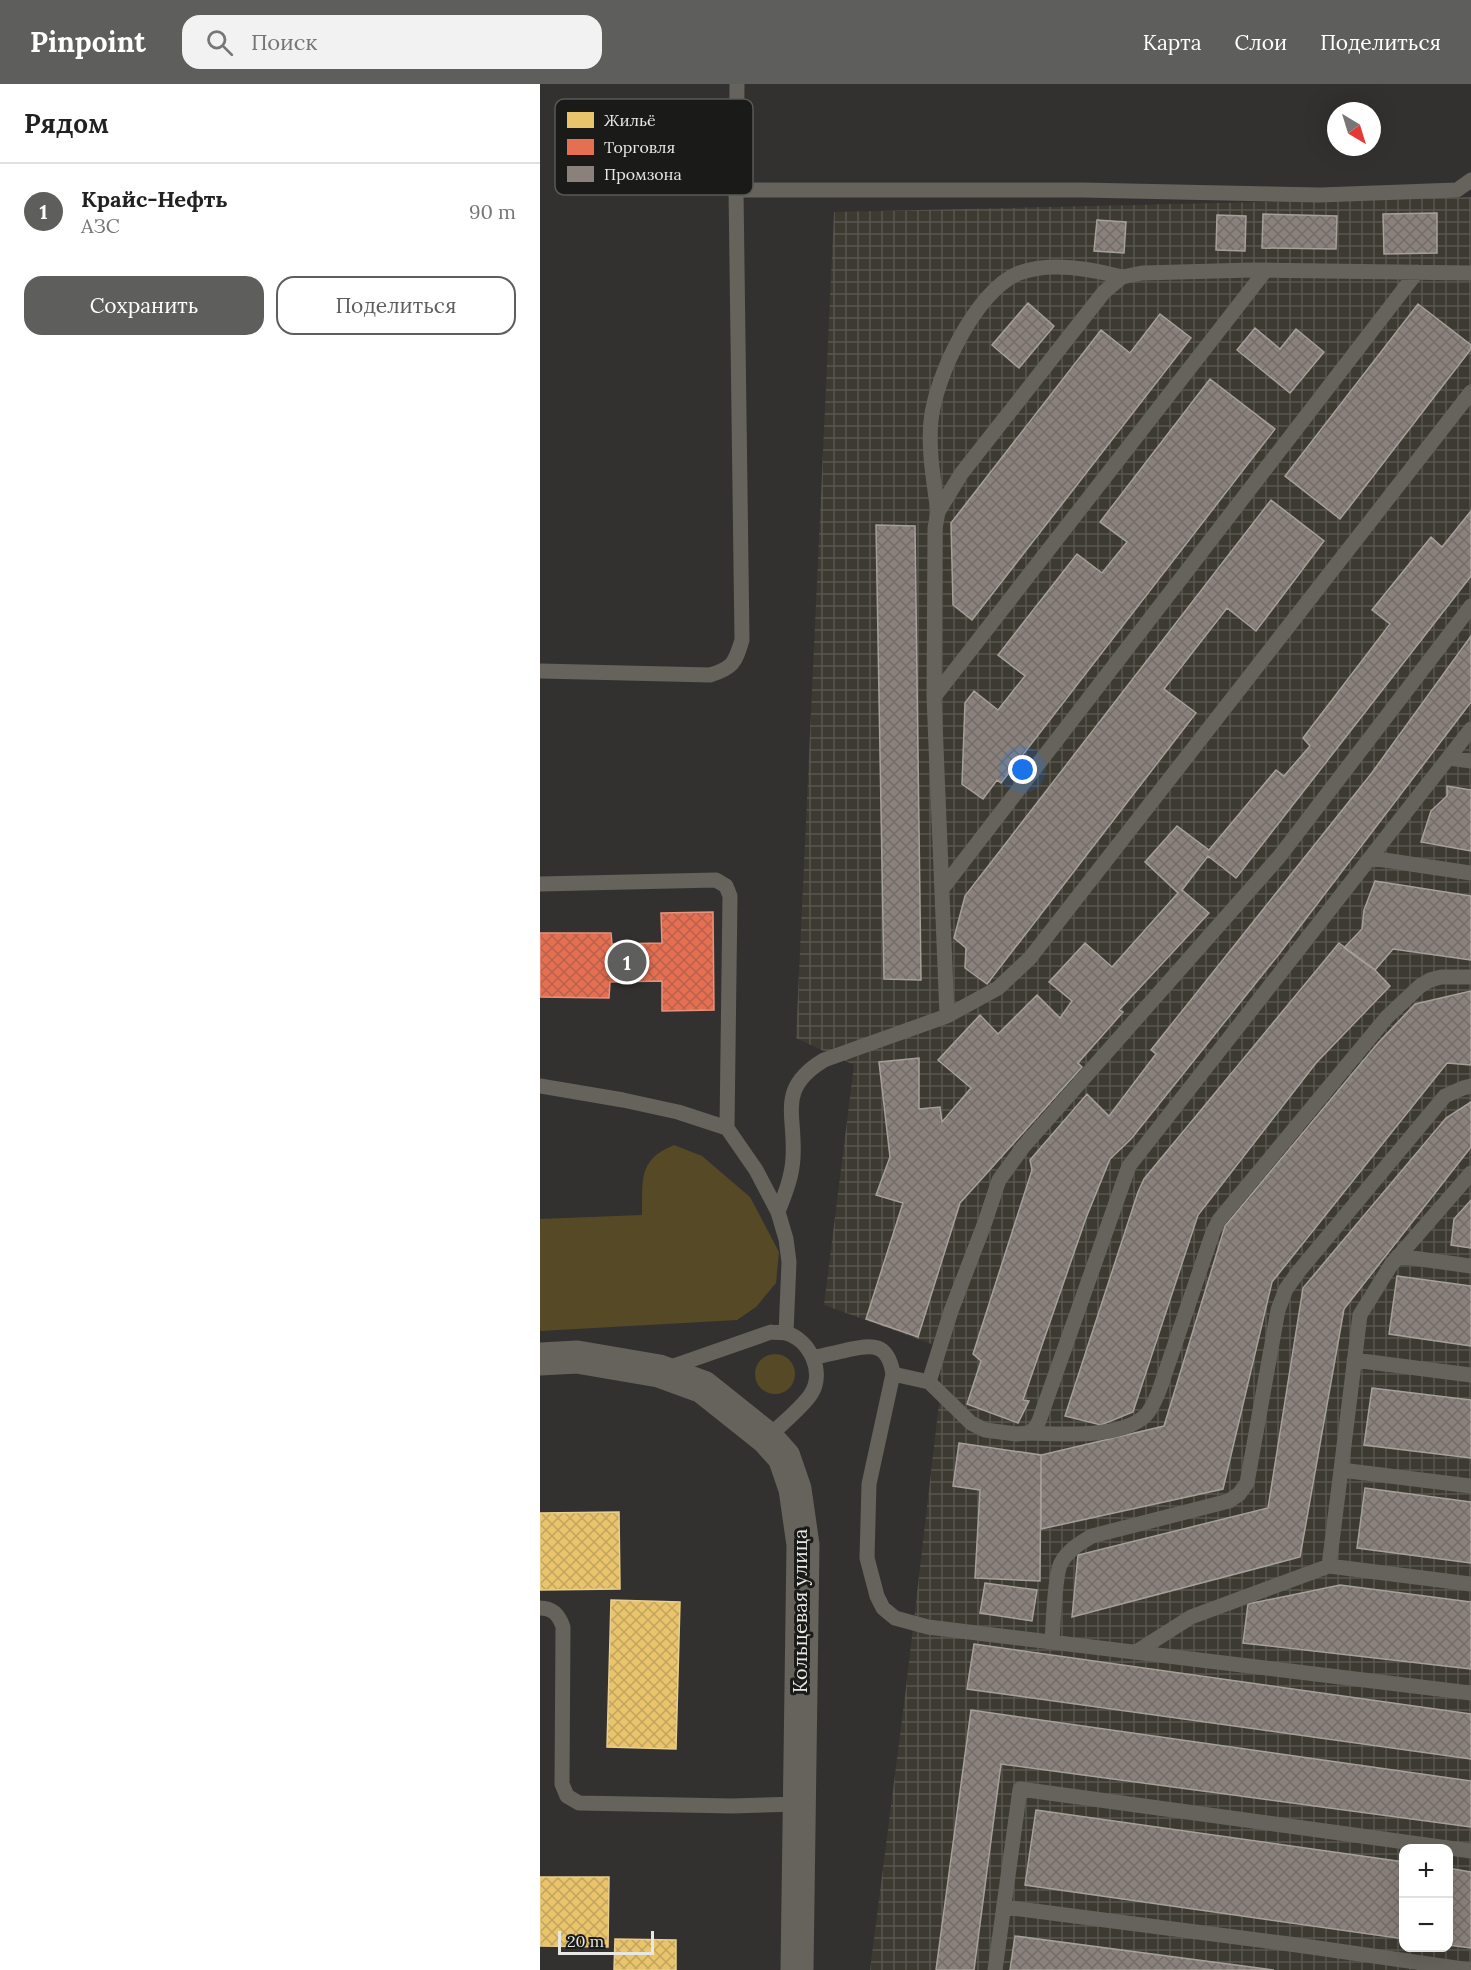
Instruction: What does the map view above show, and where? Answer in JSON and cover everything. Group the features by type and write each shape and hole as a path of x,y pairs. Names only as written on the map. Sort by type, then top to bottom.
{"street":[{"name":"Кольцевая улица","path":"540,1359 577,1357 659,1371 703,1387 767,1438 784,1457 795,1489 803,1545 797,1970"}],"lane":[{"path":"737,84 737,99"},
{"path":"753,190 1082,190 1320,195 1457,190 1471,180"},
{"path":"540,671 710,675 725,670 734,663 742,640 736,195"},
{"path":"947,1016 934,698 935,528 938,512 932,459 931,420 939,385 950,354 984,301 1000,285 1019,273 1051,267 1078,268 1122,277 1142,273 1266,270 1471,273"},
{"path":"934,698 1266,270"},
{"path":"942,889 1417,272"},
{"path":"938,512 961,474 1104,292 1122,277"},
{"path":"778,1212 789,1182 793,1158 792,1096 799,1080 809,1069 824,1060 947,1016 998,988 1030,958 1471,392"},
{"path":"929,1382 951,1311 999,1180 1023,1147 1280,856 1471,606"},
{"path":"1029,1433 1039,1421 1129,1166 1471,729"},
{"path":"1449,758 1471,761"},
{"path":"1371,858 1471,873"},
{"path":"540,884 716,880 726,886 730,896 727,1128 756,1170 778,1212 786,1239 789,1262 786,1333"},
{"path":"893,1374 929,1382 971,1423 985,1430 1016,1434 1093,1434 1132,1423 1143,1417 1152,1407 1159,1391 1213,1232 1220,1220 1387,1017 1420,986 1430,980 1441,977 1471,977"},
{"path":"540,1086 678,1112 727,1128"},
{"path":"1052,1641 1059,1565 1066,1554 1077,1545 1092,1536 1229,1501 1247,1484 1278,1310 1286,1289 1445,1096 1471,1086"},
{"path":"1329,1566 1360,1315 1398,1256 1471,1173"},
{"path":"1398,1256 1471,1266"},
{"path":"659,1371 771,1332 786,1333 798,1339 807,1347 813,1358 816,1371 815,1383 810,1395 767,1438"},
{"path":"813,1358 867,1345 885,1352 891,1361 893,1374 870,1484 867,1558 877,1596 883,1608 895,1618 928,1627 1471,1693"},
{"path":"1354,1360 1471,1376"},
{"path":"1341,1470 1471,1486"},
{"path":"1136,1652 1191,1617 1329,1566 1471,1584"},
{"path":"540,1608 547,1608 558,1615 563,1627 562,1784 567,1796 579,1803 732,1806 800,1804"},
{"path":"996,1970 1020,1789 1471,1851"},
{"path":"1004,1907 1471,1970"}],"shaded area":[{"path":"1471,197 1471,1970 870,1970 941,1386 937,1346 824,1305 854,1065 796,1038 834,212"},
{"path":"674,1145 702,1156 750,1197 779,1252 776,1283 756,1307 737,1320 540,1331 540,1219 642,1215 644,1173 654,1157"},
{"path":"775,1354 783,1355 789,1360 794,1366 794,1382 789,1388 783,1393 775,1394 767,1393 761,1388 756,1382 755,1374 756,1366 761,1360 767,1355"}],"building: Жильё":[{"path":"619,1512 620,1589 540,1590 540,1513"},
{"path":"611,1600 680,1602 676,1749 607,1747"},
{"path":"540,1877 609,1877 608,1947 540,1946"},
{"path":"615,1939 676,1940 676,1970 614,1970"}],"building: Торговля":[{"path":"713,912 714,1010 662,1011 662,981 610,982 609,998 540,997 540,933 611,933 612,944 662,943 661,913"}],"building: Промзона":[{"path":"1437,213 1437,253 1384,254 1383,214"},
{"path":"1263,214 1337,216 1336,249 1262,248"},
{"path":"1217,215 1246,216 1245,251 1216,250"},
{"path":"1097,220 1126,222 1124,253 1094,251"},
{"path":"1028,303 1054,326 1019,368 992,345"},
{"path":"1418,304 1471,345 1471,349 1340,519 1285,476"},
{"path":"1160,314 1191,338 972,620 953,605 951,523 1101,330 1130,353"},
{"path":"1255,328 1280,349 1296,329 1324,352 1290,393 1237,350"},
{"path":"1210,379 1275,429 1001,783 997,780 983,799 962,784 965,703 974,691 998,710 1025,676 998,655 1077,554 1102,573 1127,542 1100,522"},
{"path":"1271,500 1324,541 1256,631 1227,608 1164,689 1196,713 987,984 965,968 966,948 954,938 965,896"},
{"path":"1471,511 1471,576 1236,878 1208,856 1182,890 1209,913 1119,1010 1123,1012 1078,1063 1082,1067 960,1203 918,1337 866,1319 903,1203 876,1195 890,1157 879,1062 919,1058 919,1109 940,1107 942,1122 971,1088 938,1060 980,1015 998,1034 1037,995 1060,1018 1072,1001 1049,982 1085,943 1112,967 1178,893 1145,862 1177,826 1209,850 1276,770 1284,776 1310,746 1303,738 1390,624 1372,610 1431,537 1442,547"},
{"path":"876,525 915,526 921,980 884,979"},
{"path":"1471,636 1471,702 1279,954 1131,1139 1110,1159 1086,1218 1023,1400 1029,1401 1018,1423 967,1404 981,1361 973,1354 1032,1170 1030,1160 1087,1094 1109,1116 1156,1054 1151,1050 1371,774"},
{"path":"1447,786 1471,790 1471,851 1421,842 1431,811 1447,796"},
{"path":"1375,881 1471,896 1471,960 1393,949 1375,970 1344,948 1362,929 1364,910"},
{"path":"1339,943 1375,970 1390,986 1316,1063 1198,1215 1133,1412 1101,1425 1065,1416 1144,1179"},
{"path":"1471,991 1471,1065 1447,1063 1272,1282 1223,1489 1041,1529 1041,1455 1164,1426 1225,1226 1378,1043 1415,1004"},
{"path":"1471,1102 1471,1147 1344,1309 1300,1557 1072,1617 1078,1555 1268,1508 1303,1288 1446,1118"},
{"path":"1471,1200 1471,1248 1451,1245 1454,1219"},
{"path":"1397,1276 1471,1286 1471,1346 1389,1334"},
{"path":"1372,1388 1471,1400 1471,1458 1364,1445"},
{"path":"959,1443 1041,1455 1040,1581 975,1578 980,1490 953,1486"},
{"path":"1365,1488 1471,1502 1471,1563 1357,1548"},
{"path":"985,1583 1037,1590 1032,1621 980,1613"},
{"path":"1340,1585 1471,1602 1471,1669 1243,1643 1248,1604"},
{"path":"974,1644 1471,1714 1471,1759 967,1689"},
{"path":"971,1710 1471,1781 1471,1827 1001,1764 974,1970 936,1970"},
{"path":"1036,1810 1399,1861 1399,1938 1025,1885"},
{"path":"1453,1869 1471,1872 1471,1948 1453,1946"},
{"path":"1015,1936 1274,1970 1010,1970"}],"place":[{"name":"Крайс-Нефть","path":"627,962"}]}
